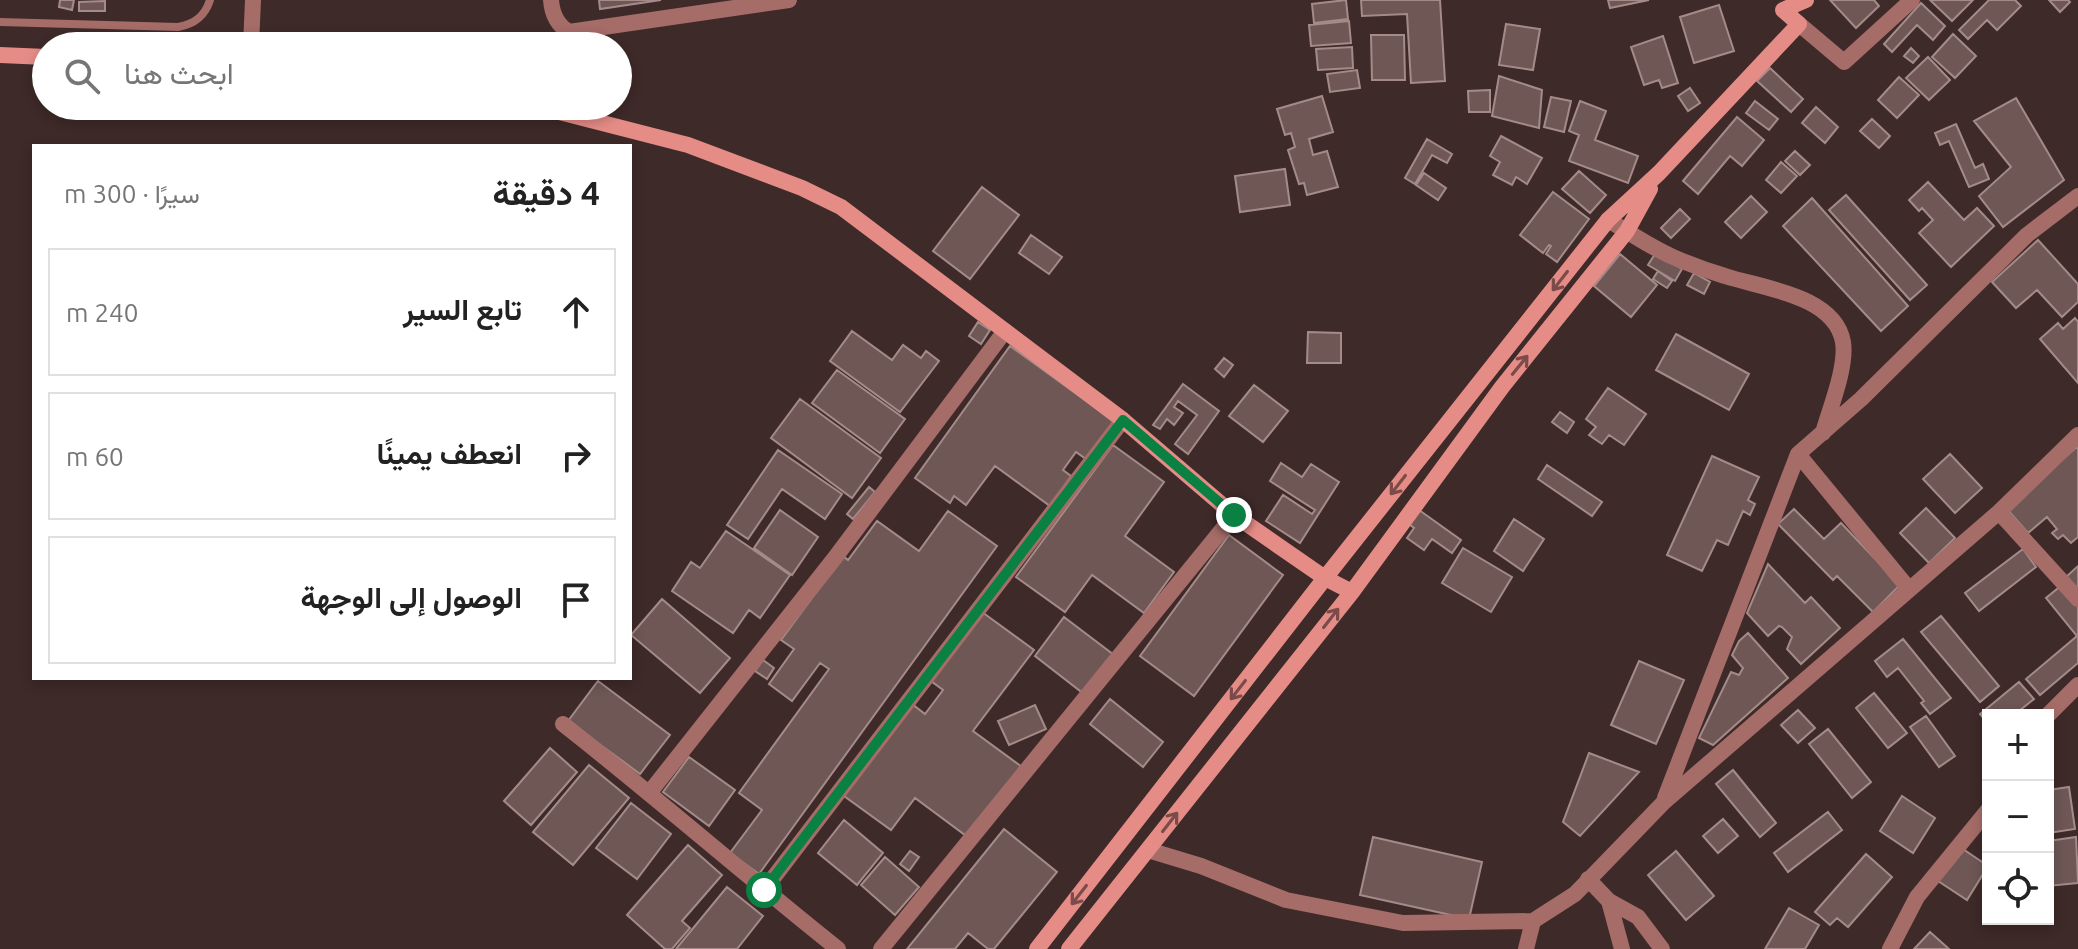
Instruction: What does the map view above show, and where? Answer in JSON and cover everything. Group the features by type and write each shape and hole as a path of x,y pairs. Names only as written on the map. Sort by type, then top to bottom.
{"main road":[{"path":"1779,5 1806,0"},
{"path":"1037,949 1608,220 1659,173 1799,24 1779,5"},
{"path":"0,55 32,56"},
{"path":"591,120 688,145 841,207 1123,420 1234,515 1325,578 1352,592"},
{"path":"1069,949 1352,592 1502,387 1627,231 1659,173"},
{"path":"1485,376 1502,387"},
{"path":"1124,837 1148,850"}],"street":[{"path":"252,32 253,0"},
{"path":"551,0 560,26 569,32 750,3 789,0"},
{"path":"1799,24 1844,62 1912,0"},
{"path":"1664,802 1798,454 1861,399 2027,235 2078,196"},
{"path":"1608,220 1671,256 1726,277 1787,292 1813,304 1828,316 1837,327 1843,343 1841,367 1823,433"},
{"path":"650,792 834,559 1005,331"},
{"path":"764,890 1123,420"},
{"path":"1148,850 1201,866 1286,900 1403,923 1533,921 1575,894 1664,802 1999,512 2078,435"},
{"path":"1798,454 1909,589"},
{"path":"1999,512 2078,599"},
{"path":"881,949 1234,515"},
{"path":"2054,709 2078,685"},
{"path":"563,724 650,792 838,949"},
{"path":"1890,949 1917,897 1982,817"},
{"path":"1588,879 1609,901 1638,917 1662,949"},
{"path":"1609,901 1622,949"},
{"path":"1526,949 1533,921"}],"lane":[{"path":"0,22 178,27 202,16 210,0"}],"building":[{"path":"60,0 74,0 72,10 59,7"},
{"path":"599,0 661,0 600,9"},
{"path":"1346,0 1348,19 1314,23 1312,4"},
{"path":"1361,0 1440,0 1445,81 1411,83 1407,14 1362,16"},
{"path":"1608,0 1649,0 1610,8"},
{"path":"1830,0 1874,0 1879,6 1856,28"},
{"path":"1930,0 1973,0 1952,21"},
{"path":"1989,0 2015,0 2021,6 1997,30 1987,20 1968,39 1959,30"},
{"path":"2049,0 2068,0 2070,2 2060,12"},
{"path":"105,1 105,11 79,11 79,2"},
{"path":"1921,3 1945,26 1933,40 1917,25 1892,52 1884,44"},
{"path":"1719,5 1734,51 1694,63 1680,17"},
{"path":"1349,21 1351,43 1311,46 1309,25"},
{"path":"1506,24 1540,29 1533,70 1499,65"},
{"path":"1953,34 1976,56 1955,78 1932,57"},
{"path":"1371,35 1404,35 1405,80 1372,80"},
{"path":"1663,36 1678,83 1662,88 1659,80 1644,85 1631,47"},
{"path":"1352,47 1353,68 1318,70 1316,49"},
{"path":"1911,48 1919,56 1913,63 1904,56"},
{"path":"1928,57 1950,80 1929,100 1906,78"},
{"path":"1770,68 1803,99 1791,112 1757,81"},
{"path":"1357,70 1360,88 1330,92 1327,74"},
{"path":"1499,76 1542,90 1539,128 1492,116"},
{"path":"1899,77 1919,95 1897,118 1878,100"},
{"path":"1690,88 1700,103 1688,111 1678,96"},
{"path":"1490,90 1490,112 1469,112 1468,91"},
{"path":"1322,96 1333,132 1309,139 1313,155 1327,151 1338,187 1307,195 1304,183 1299,184 1288,150 1295,147 1291,133 1285,135 1277,109"},
{"path":"1551,97 1571,101 1564,132 1544,127"},
{"path":"2016,98 2064,180 2003,227 1979,196 2011,167 1974,121"},
{"path":"1580,101 1606,111 1595,140 1638,156 1628,183 1569,161 1579,135 1569,131"},
{"path":"1755,101 1778,119 1769,130 1746,113"},
{"path":"1816,107 1838,127 1825,143 1802,123"},
{"path":"1737,117 1764,140 1742,166 1730,156 1698,194 1683,181"},
{"path":"1872,119 1890,136 1879,148 1860,131"},
{"path":"1956,124 1975,168 1983,164 1989,179 1969,187 1949,141 1940,145 1935,133"},
{"path":"1501,136 1542,158 1527,184 1516,177 1512,185 1493,175 1500,162 1490,156"},
{"path":"1427,139 1452,154 1447,163 1432,155 1415,184 1405,178"},
{"path":"1795,151 1810,165 1800,175 1785,161"},
{"path":"1781,162 1797,176 1781,193 1766,180"},
{"path":"1285,169 1290,205 1240,212 1235,176"},
{"path":"1579,171 1606,195 1590,213 1562,189"},
{"path":"1424,173 1446,188 1438,200 1416,185"},
{"path":"1928,182 1964,220 1977,208 1994,226 1951,267 1919,233 1933,220 1909,200"},
{"path":"982,187 1019,215 970,279 933,251"},
{"path":"1553,192 1589,219 1557,262 1546,254 1551,246 1543,253 1520,235"},
{"path":"1846,195 1927,285 1910,300 1829,210"},
{"path":"1751,196 1767,212 1741,238 1725,222"},
{"path":"1812,198 1908,306 1881,331 1783,226"},
{"path":"1680,209 1690,219 1671,238 1661,228"},
{"path":"1031,235 1062,257 1049,274 1019,253"},
{"path":"2038,240 2078,284 2078,302 2062,317 2037,290 2016,308 1992,282"},
{"path":"1620,254 1657,285 1631,317 1594,286"},
{"path":"1655,254 1682,269 1675,281 1648,265"},
{"path":"1658,271 1672,281 1667,288 1653,279"},
{"path":"1694,273 1710,282 1704,294 1687,285"},
{"path":"2075,318 2078,322 2078,383 2040,339 2058,323 2063,329"},
{"path":"978,322 990,330 981,344 969,336"},
{"path":"852,331 892,360 903,345 921,358 926,351 939,361 900,412 830,361"},
{"path":"1308,332 1341,333 1341,363 1307,363"},
{"path":"1676,334 1749,374 1729,410 1656,370"},
{"path":"1010,346 1114,421 1086,459 1076,452 1063,470 1071,476 1050,506 995,466 966,505 954,496 950,503 915,478"},
{"path":"1224,358 1233,365 1224,377 1215,369"},
{"path":"837,370 905,419 880,453 812,403"},
{"path":"1183,384 1219,411 1188,454 1175,444 1197,415 1178,401 1174,407 1183,413 1174,425 1167,419 1160,429 1153,425"},
{"path":"1254,385 1288,411 1263,442 1229,416"},
{"path":"1608,388 1646,414 1624,445 1609,435 1602,444 1589,435 1596,427 1586,419"},
{"path":"800,399 881,458 852,498 771,438"},
{"path":"1560,412 1574,422 1567,433 1552,422"},
{"path":"1113,445 1164,482 1125,536 1174,572 1144,613 1092,575 1065,612 1016,577"},
{"path":"2078,446 2078,537 2071,543 2063,535 2058,539 2052,533 2057,529 2047,517 2028,533 2006,508"},
{"path":"778,450 842,494 825,519 782,489 748,539 727,525"},
{"path":"1950,454 1982,488 1955,513 1923,479"},
{"path":"1712,456 1759,477 1748,500 1755,504 1750,515 1743,511 1728,545 1717,540 1702,571 1667,555"},
{"path":"1281,463 1302,477 1311,464 1339,482 1300,543 1266,521 1283,495 1312,514 1315,510 1270,481"},
{"path":"1547,465 1602,502 1592,516 1538,479"},
{"path":"869,487 875,492 853,519 847,514"},
{"path":"1926,508 1955,538 1929,563 1900,533"},
{"path":"1794,509 1824,539 1841,523 1900,585 1873,612 1837,576 1833,580 1778,524"},
{"path":"780,510 818,537 792,575 754,548"},
{"path":"1419,510 1461,540 1452,553 1432,539 1424,550 1407,538 1414,528 1409,524"},
{"path":"948,511 997,546 759,874 730,853 762,810 739,793 829,669 820,663 792,701 769,684 794,649 781,640 843,556 848,560 877,521 919,551"},
{"path":"1514,519 1544,539 1523,571 1494,551"},
{"path":"726,531 790,575 760,618 749,610 733,633 672,591 691,562 700,568"},
{"path":"1229,535 1283,575 1194,696 1140,656"},
{"path":"1463,548 1512,577 1491,612 1442,583"},
{"path":"2023,549 2036,567 1979,611 1965,593"},
{"path":"1768,564 1805,603 1811,597 1840,628 1801,664 1787,649 1792,637 1782,627 1779,626 1768,636 1747,613"},
{"path":"2078,566 2078,590 2066,577"},
{"path":"2062,585 2078,604 2078,663 2040,695 2026,679 2077,636 2046,598"},
{"path":"662,599 730,658 700,693 632,634"},
{"path":"982,612 1034,650 973,731 1022,767 969,838 915,798 891,830 844,796 912,704 925,714 943,690 931,681"},
{"path":"1941,616 1999,686 1980,702 1921,632"},
{"path":"1064,617 1114,655 1084,694 1035,656"},
{"path":"1748,633 1788,678 1713,745 1699,738 1731,672 1739,675 1743,668 1732,655 1739,641"},
{"path":"1903,639 1951,698 1930,714 1921,703 1924,701 1898,668 1887,677 1875,661"},
{"path":"763,660 774,668 767,679 755,671"},
{"path":"1639,661 1684,680 1656,744 1611,725"},
{"path":"598,681 670,735 640,774 568,721"},
{"path":"2019,682 2034,699 2022,709 1986,709"},
{"path":"1874,693 1907,733 1888,748 1856,708"},
{"path":"1110,699 1163,742 1143,767 1090,724"},
{"path":"1035,705 1046,729 1009,745 998,721"},
{"path":"1798,710 1815,728 1798,743 1781,725"},
{"path":"1926,716 1955,756 1939,767 1910,727"},
{"path":"1828,729 1871,782 1852,798 1809,744"},
{"path":"550,748 577,772 531,825 504,801"},
{"path":"1589,753 1639,772 1580,836 1563,822"},
{"path":"689,757 735,790 709,826 663,792"},
{"path":"589,765 629,798 573,865 533,832"},
{"path":"1733,770 1776,823 1760,837 1716,784"},
{"path":"2069,787 2075,829 2054,832 2054,789"},
{"path":"1902,796 1935,818 1913,853 1880,831"},
{"path":"631,803 671,834 637,879 596,848"},
{"path":"1828,812 1842,830 1788,872 1774,853"},
{"path":"1723,819 1738,836 1718,853 1703,836"},
{"path":"844,820 883,853 857,885 818,853"},
{"path":"1004,829 1057,872 994,949 988,949 968,933 955,949 907,949"},
{"path":"1373,837 1482,862 1469,919 1360,895"},
{"path":"2076,837 2078,883 2054,885 2054,840"},
{"path":"688,845 722,875 682,921 690,928 672,949 665,949 627,915"},
{"path":"1960,847 1982,862 1982,876 1967,900 1938,881"},
{"path":"910,851 919,857 909,871 900,864"},
{"path":"1676,851 1714,896 1686,920 1648,875"},
{"path":"1866,854 1892,877 1848,927 1837,918 1830,925 1815,912"},
{"path":"885,857 919,887 895,915 861,885"},
{"path":"727,887 763,916 737,949 676,949"},
{"path":"1789,908 1819,925 1805,949 1765,949"},
{"path":"1930,932 1949,949 1914,949"}],"route":[{"path":"764,890 1123,420 1234,515"}]}
